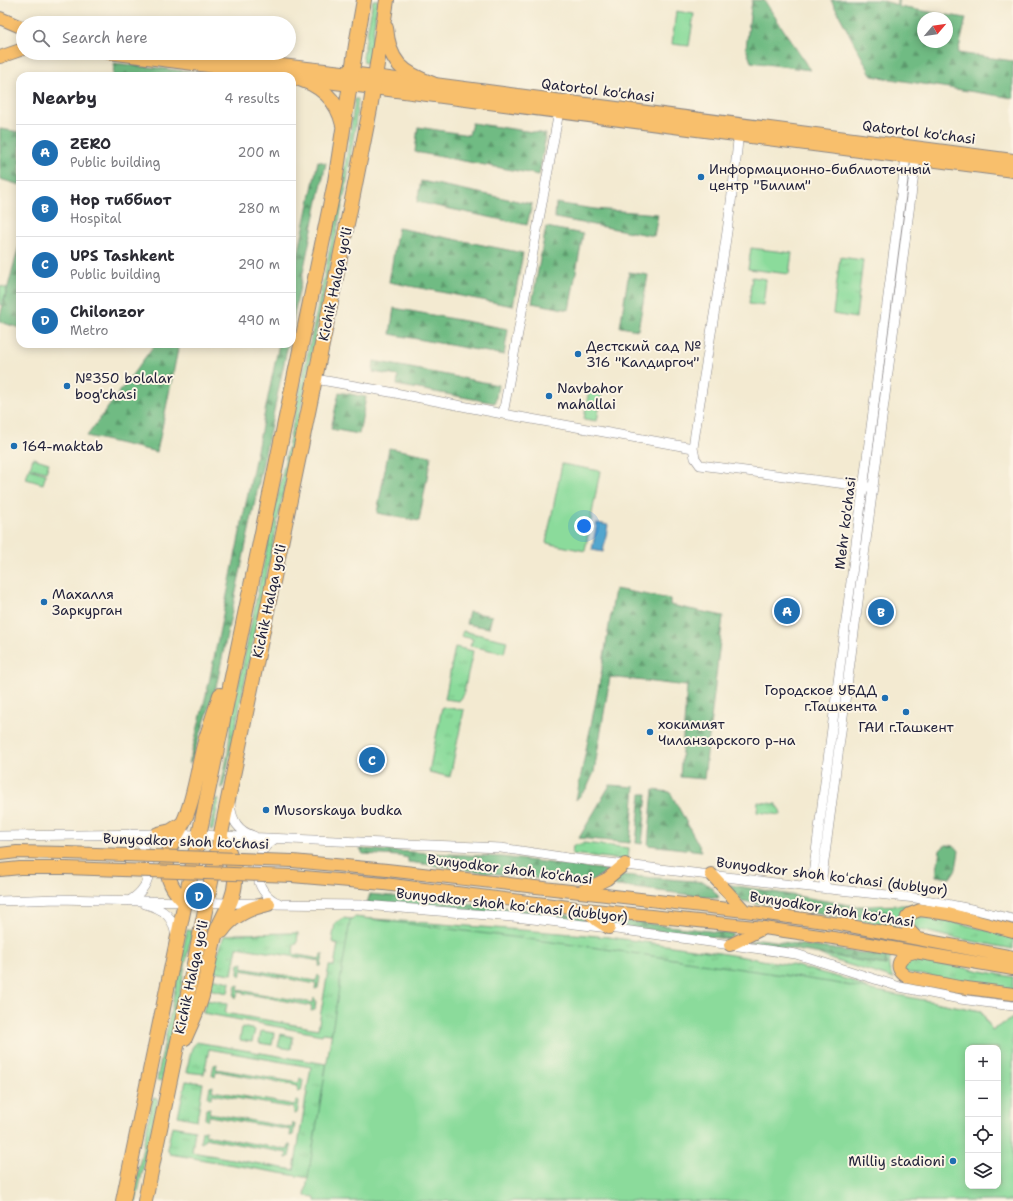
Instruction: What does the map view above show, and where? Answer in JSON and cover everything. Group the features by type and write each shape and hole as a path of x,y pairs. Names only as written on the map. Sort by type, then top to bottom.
{"highway":[{"name":"Kichik Halqa yo'li","path":"123,1201 335,182 350,79 364,0"},
{"name":"Kichik Halqa yo'li","path":"145,1201 353,195 374,82 387,0"},
{"path":"384,17 389,49 396,62 399,66 420,80 433,84"},
{"path":"296,78 306,80 314,84 327,95 336,107 343,127"},
{"path":"185,902 178,896 170,882 167,868 168,854 186,818 204,745 245,616"},
{"path":"224,715 225,743 217,790 219,793 224,794 231,786"},
{"path":"158,834 180,830"},
{"path":"171,1073 202,998 217,933 230,903 234,887 234,866 230,853 220,836"},
{"path":"213,947 226,925 232,919 249,910 275,904"},
{"path":"145,1096 150,1091 158,1090 163,1094 166,1101"}],"main road":[{"path":"0,18 16,25"},
{"path":"0,57 16,51"},
{"path":"163,60 254,72"},
{"name":"Qatortol ko'chasi","path":"224,60 350,79 912,152 1013,160"},
{"name":"Qatortol ko'chasi","path":"296,77 350,79"},
{"name":"Qatortol ko'chasi","path":"374,82 433,84 560,106"},
{"name":"Qatortol ko'chasi","path":"912,152 1013,171"},
{"name":"Bunyodkor shoh ko'chasi","path":"0,854 17,852 67,852 293,860 745,911 840,924 1013,957"},
{"path":"580,892 607,879 625,864"},
{"name":"Bunyodkor shoh ko'chasi","path":"0,870 20,868 66,868 292,876 384,884 585,909 764,928 840,939 1013,969"},
{"path":"711,874 745,911"},
{"path":"585,909 598,921 609,928"},
{"path":"917,938 909,930 906,922 907,917 910,914 920,910 948,914 1013,930"},
{"path":"730,944 764,928"},
{"path":"915,952 905,955 899,962 900,972 907,977 959,987 1013,994"}],"street":[{"path":"503,414 560,106"},
{"path":"739,129 721,274 693,448 695,458 700,466 868,491"},
{"name":"Mehr ko'chasi","path":"818,876 912,152"},
{"path":"315,379 693,448"},
{"path":"231,786 230,809 237,825 241,830 248,834 271,839"},
{"name":"Bunyodkor shoh koʻchasi (dublyor)","path":"180,830 199,835 501,848 801,886 916,898 1013,919"},
{"path":"130,834 139,841 145,849 150,868 148,878 143,887 130,901"},
{"path":"0,836 158,834"},
{"path":"271,839 261,853 257,874 259,884 275,904"},
{"path":"801,886 818,876 827,888"},
{"name":"Bunyodkor shoh koʻchasi (dublyor)","path":"0,901 58,899 364,905 524,918 730,944 796,954 900,986 960,999 1013,1006"},
{"path":"130,901 156,907 164,912 170,918 173,926 176,945"}],"green space":[{"path":"373,0 378,0 369,60 366,63 364,62 363,57"},
{"path":"752,0 764,0 810,70 751,62 746,48"},
{"path":"831,0 880,0 897,5 897,0 899,0 899,7 929,12 917,12 917,48 953,48 953,16 966,18 958,53 1013,61 1013,98 872,76"},
{"path":"676,11 694,14 689,46 672,44"},
{"path":"114,63 194,72 113,72"},
{"path":"355,99 358,99 346,186 223,788 221,787 228,753 231,722 330,250 344,175"},
{"path":"472,123 546,134 539,175 415,152 418,127 469,135"},
{"path":"0,129 16,131 16,184 0,179"},
{"path":"318,161 326,163 296,305 296,265"},
{"path":"421,181 532,204 527,225 417,202"},
{"path":"556,203 594,209 658,214 654,236 555,218"},
{"path":"546,227 583,234 569,310 532,303"},
{"path":"398,228 523,253 513,306 389,282"},
{"path":"751,248 792,253 789,274 748,269"},
{"path":"16,257 16,327 0,322 0,316"},
{"path":"840,257 863,260 856,318 833,314"},
{"path":"629,272 648,275 638,330 620,327"},
{"path":"752,277 766,279 763,306 749,304"},
{"path":"0,286 7,288 2,305 0,305"},
{"path":"394,308 508,329 504,355 390,334"},
{"path":"152,348 178,348 157,452 87,436"},
{"path":"278,348 287,348 216,687 191,763 189,763 208,687"},
{"path":"374,361 498,385 495,403 397,385 398,376 373,372"},
{"path":"589,390 602,393 597,421 584,419"},
{"path":"339,392 366,397 359,434 331,429"},
{"path":"389,448 431,456 419,521 377,513"},
{"path":"33,458 49,463 46,472 30,468"},
{"path":"562,464 600,471 585,551 546,543"},
{"path":"29,469 46,474 43,484 26,479"},
{"path":"615,589 670,599 670,605 723,616 704,779 680,777 687,686 610,677 594,772 587,788 576,800 601,675"},
{"path":"469,612 492,616 489,628 466,624"},
{"path":"463,631 507,641 504,653 470,646 473,639 461,636"},
{"path":"455,647 473,651 463,696 459,701 445,699"},
{"path":"442,707 464,710 450,777 429,772"},
{"path":"610,785 635,787 630,843 579,838"},
{"path":"653,790 670,792 702,851 648,845"},
{"path":"641,794 647,794 642,844 636,843"},
{"path":"216,799 219,800 213,829 211,830 210,828"},
{"path":"758,802 777,804 781,815 757,812"},
{"path":"584,843 629,848 628,860 572,854 573,846"},
{"path":"946,845 954,846 959,851 956,869 950,878 936,876 940,850"},
{"path":"360,849 502,857 608,871 589,883 579,883 512,876 408,862 408,858 399,856 363,854"},
{"path":"621,875 704,882 710,886 719,897 717,898 607,884"},
{"path":"725,884 892,912 889,917 825,914 742,901"},
{"path":"370,894 543,911 578,916 587,923 367,903"},
{"path":"912,905 902,910 896,927 825,914 889,917 891,912 858,906"},
{"path":"916,916 947,920 1013,937 1013,949 945,936 913,928 911,919"},
{"path":"355,917 598,948 835,983 981,1011 992,1030 1013,1018 1013,1201 315,1201 315,1197 305,1196 350,921"},
{"path":"343,918 360,920 331,1034 323,1033 322,1035 203,1013 206,1000 227,1004 225,1013 318,1029 329,966 334,966 338,944 332,942 335,923"},
{"path":"361,918 609,937 792,965 849,980 872,991 981,1011 992,1030 972,1045 965,1045 965,1047 361,921"},
{"path":"605,918 733,934 732,937 728,939 613,926"},
{"path":"187,930 192,931 162,1081 157,1080"},
{"path":"298,933 297,944 294,944 293,954 320,959 321,954 323,954 321,966 319,966 320,961 237,947 232,974 212,971 224,936 237,934"},
{"path":"759,939 886,956 886,965 749,942"},
{"path":"817,953 886,965 886,956 891,957 889,968 894,979 830,959"},
{"path":"907,960 939,963 1013,977 1013,990 904,972 902,963"},
{"path":"243,963 242,968 316,981 318,975 320,977 318,988 315,989 316,984 242,970 240,976 238,974 239,964"},
{"path":"211,978 230,982 228,993 208,989"},
{"path":"239,985 238,990 313,1003 314,998 316,1000 315,1010 311,1011 312,1006 238,992 236,998 234,996 236,986"},
{"path":"242,1027 255,1030 252,1042 240,1040"},
{"path":"261,1031 274,1033 272,1045 259,1043"},
{"path":"281,1034 293,1037 291,1049 278,1047"},
{"path":"196,1042 326,1064 315,1179 170,1154 167,1149 172,1126 195,1130 192,1152 294,1170 311,1067 209,1049 204,1074 186,1072 192,1048"},
{"path":"217,1064 216,1069 299,1083 300,1078 303,1080 301,1091 298,1092 298,1086 216,1071 215,1077 212,1075 214,1065"},
{"path":"186,1081 203,1083 197,1120 178,1116"},
{"path":"213,1086 212,1091 295,1105 296,1100 299,1102 297,1113 294,1114 294,1108 212,1094 211,1099 208,1097 210,1087"},
{"path":"153,1098 158,1099 136,1201 132,1201"},
{"path":"210,1108 209,1113 292,1128 293,1122 295,1124 293,1135 290,1136 291,1130 209,1116 207,1121 205,1119 206,1109"},
{"path":"206,1130 205,1135 288,1150 289,1144 291,1147 289,1157 286,1158 287,1153 205,1138 202,1143 200,1142 202,1131"}],"water":[{"path":"597,523 608,525 603,552 592,550"}],"place":[{"name":"Информационно-библиотечный центр \"Билим\"","path":"701,177"},
{"name":"Дестский сад № 316 \"Калдиргоч\"","path":"578,354"},
{"name":"№350 bolalar bog'chasi","path":"67,386"},
{"name":"Navbahor mahallai","path":"549,396"},
{"name":"164-maktab","path":"14,446"},
{"name":"Махалля Заркурган","path":"44,602"},
{"name":"ZERO","path":"787,611"},
{"name":"Нор тиббиот","path":"881,612"},
{"name":"Городское УБДД г.Ташкента","path":"885,698"},
{"name":"ГАИ г.Ташкент","path":"906,712"},
{"name":"хокимият Чиланзарского р-на","path":"650,732"},
{"name":"UPS Tashkent","path":"372,760"},
{"name":"Musorskaya budka","path":"266,810"},
{"name":"Chilonzor","path":"199,896"},
{"name":"Milliy stadioni","path":"953,1161"}]}
